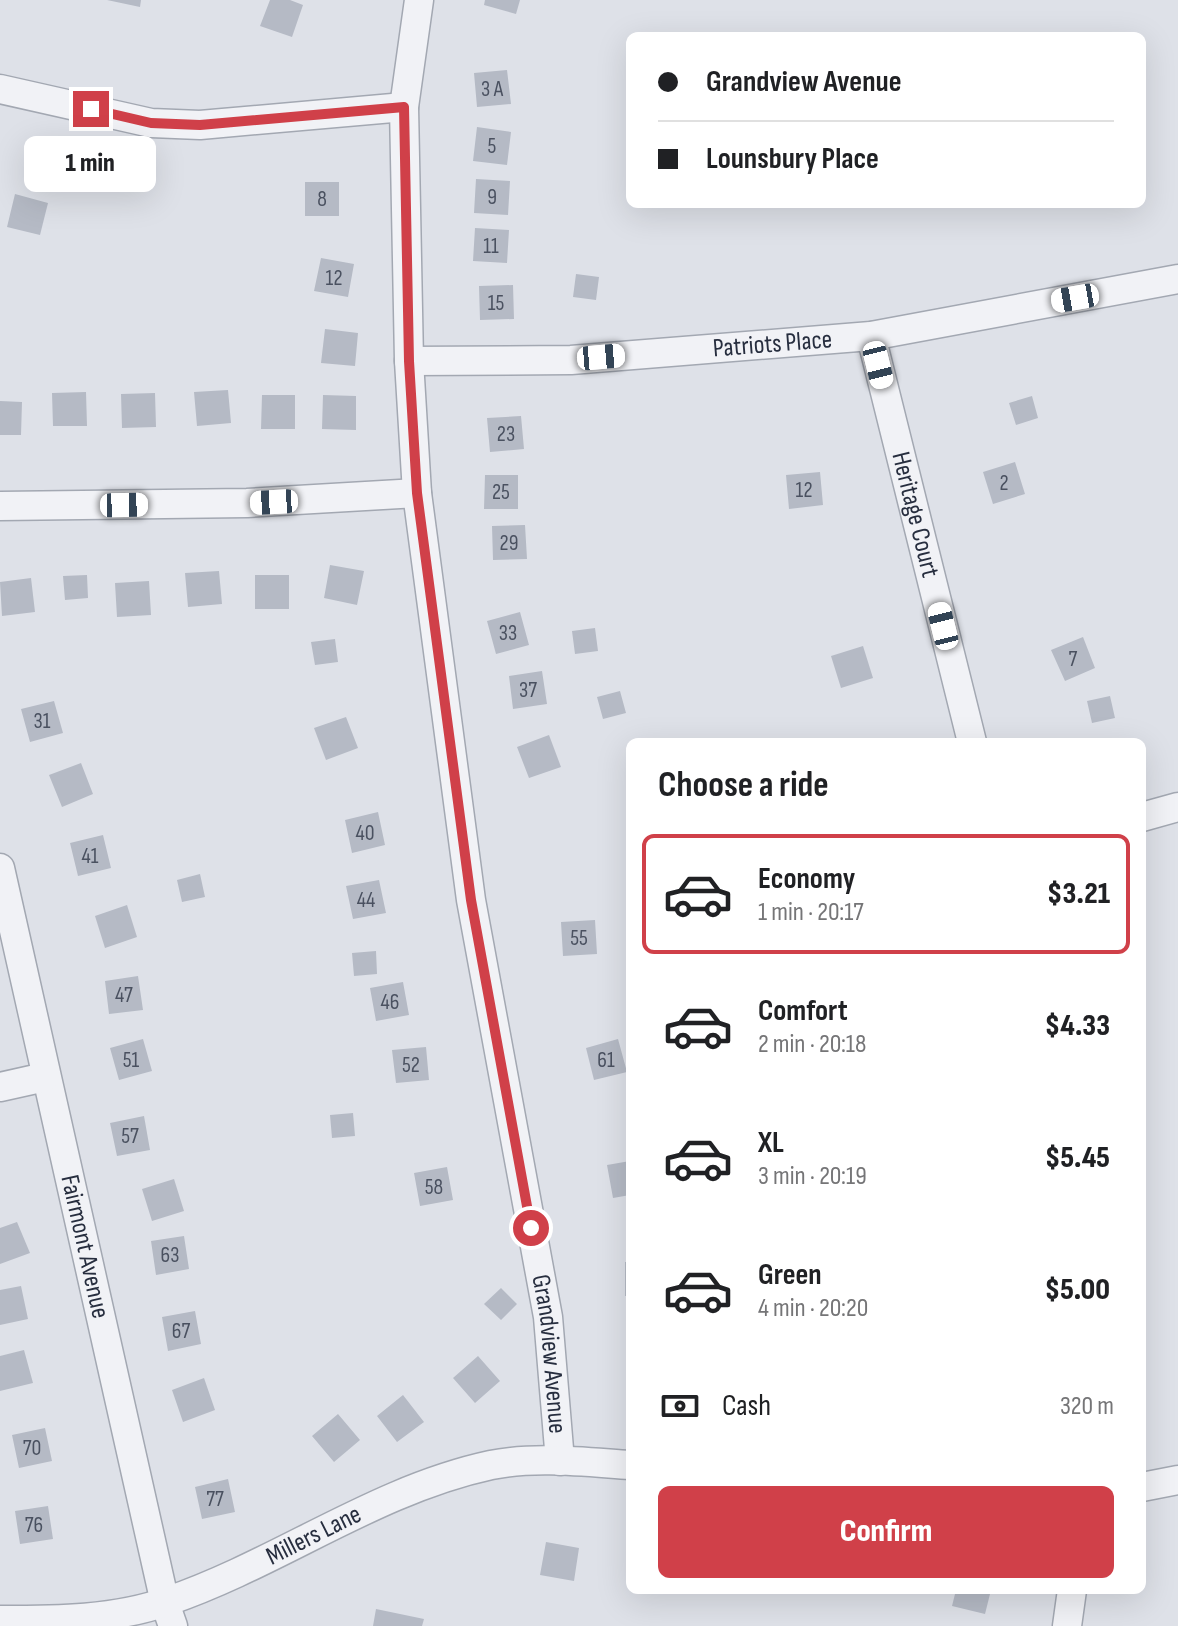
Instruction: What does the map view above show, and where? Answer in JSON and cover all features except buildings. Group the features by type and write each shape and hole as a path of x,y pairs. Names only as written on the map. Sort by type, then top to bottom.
{"street":[{"name":"Grandview Avenue","path":"419,0 404,107 409,361 417,493 471,900 548,1317 560,1461"},
{"path":"0,89 151,123 200,125 404,107"},
{"name":"Patriots Place","path":"409,361 571,360 871,336 1178,279"},
{"name":"Heritage Court","path":"871,336 971,738"},
{"path":"0,506 247,503 417,493"},
{"path":"1146,816 1178,807"},
{"name":"Fairmont Avenue","path":"0,868 169,1614"},
{"path":"0,1087 45,1077"},
{"name":"Millers Lane","path":"0,1620 169,1614 331,1525 425,1483 494,1465 560,1461 626,1465"},
{"path":"1146,1486 1178,1480"},
{"path":"1067,1626 1071,1594"}],"route":[{"path":"91,109 151,123 200,125 404,107 409,361 417,493 471,900 531,1228"}]}
